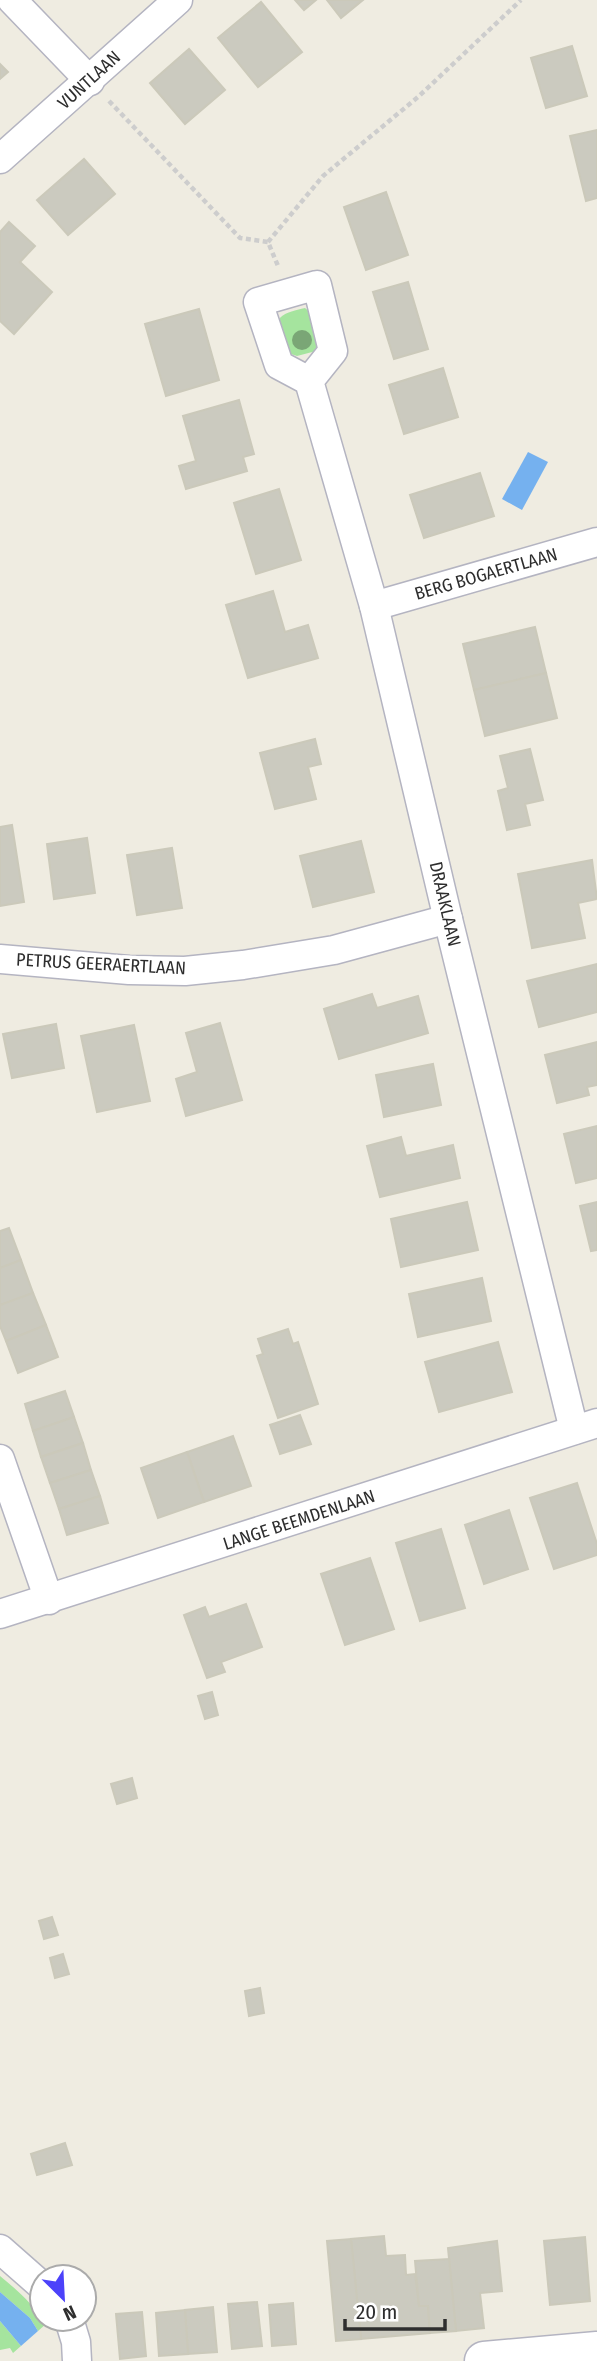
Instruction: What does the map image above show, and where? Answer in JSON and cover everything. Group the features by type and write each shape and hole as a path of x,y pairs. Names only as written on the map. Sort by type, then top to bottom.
{"street":[{"path":"12,0 90,81"},
{"name":"VUNTLAAN","path":"0,159 178,0"},
{"path":"317,285 332,351 309,380 279,365 258,302 317,285"},
{"name":"DRAAKLAAN","path":"309,380 374,606 448,919 586,1426"},
{"name":"BERG BOGAERTLAAN","path":"374,606 597,542"},
{"name":"PETRUS GEERAERTLAAN","path":"0,959 129,970 185,971 243,965 334,950 448,919"},
{"name":"LANGE BEEMDENLAAN","path":"0,1614 586,1426"},
{"path":"0,1459 49,1600"},
{"path":"0,2249 28,2274"},
{"path":"73,2333 77,2361"},
{"path":"484,2361 597,2351"}],"path":[{"path":"268,242 323,176 418,97 521,0"},
{"path":"90,81 240,238 268,242"},
{"path":"268,242 288,293"}],"green space":[{"path":"305,308 311,313 321,339 316,351 297,356 288,353 278,322 285,314"},
{"path":"0,2276 28,2301 28,2316 0,2292"},
{"path":"0,2321 21,2346 13,2353 10,2348 0,2350"}],"water":[{"path":"528,452 548,462 522,510 502,499"},
{"path":"0,2292 28,2316 28,2333 36,2333 21,2346 0,2321"}],"building":[{"path":"295,0 316,0 304,10"},
{"path":"327,0 363,0 341,18"},
{"path":"261,2 302,52 258,87 218,38"},
{"path":"572,46 587,96 546,108 531,58"},
{"path":"189,49 225,90 185,124 150,83"},
{"path":"0,64 8,72 0,79"},
{"path":"597,130 597,198 586,201 570,136"},
{"path":"84,159 115,194 68,235 37,200"},
{"path":"386,192 408,255 366,270 344,207"},
{"path":"9,222 35,246 20,262 52,292 14,334 0,321 0,232"},
{"path":"408,282 428,349 394,359 373,292"},
{"path":"199,309 219,380 166,396 145,324"},
{"path":"443,368 458,417 404,434 389,385"},
{"path":"239,400 254,454 243,457 247,471 186,489 179,466 196,461 183,416"},
{"path":"480,473 494,516 424,538 410,495"},
{"path":"279,489 301,560 256,574 234,503"},
{"path":"273,591 285,632 308,625 318,658 248,678 226,605"},
{"path":"535,627 546,673 474,690 463,644"},
{"path":"546,673 557,718 485,736 474,690"},
{"path":"315,739 321,764 308,767 316,799 275,809 260,753"},
{"path":"530,749 543,800 525,804 530,825 507,830 498,791 508,788 500,756"},
{"path":"12,825 24,902 0,906 0,827"},
{"path":"87,838 95,893 54,899 47,844"},
{"path":"361,841 374,892 313,907 300,856"},
{"path":"172,848 182,908 137,915 127,855"},
{"path":"592,860 597,899 578,903 585,938 532,948 518,874"},
{"path":"597,964 597,1012 539,1027 527,981"},
{"path":"372,994 377,1008 418,996 428,1033 339,1059 324,1009"},
{"path":"220,1023 242,1100 186,1116 176,1079 197,1072 186,1033"},
{"path":"56,1024 64,1068 12,1078 3,1034"},
{"path":"134,1025 150,1101 97,1112 81,1036"},
{"path":"597,1042 597,1085 587,1087 589,1095 557,1103 545,1055"},
{"path":"433,1064 441,1105 384,1117 376,1075"},
{"path":"597,1126 597,1178 576,1183 564,1134"},
{"path":"401,1137 406,1156 453,1145 460,1178 380,1197 367,1146"},
{"path":"467,1202 478,1250 401,1267 391,1219"},
{"path":"597,1202 597,1250 591,1251 580,1206"},
{"path":"9,1228 21,1260 0,1268 0,1231"},
{"path":"21,1260 33,1293 0,1305 0,1268"},
{"path":"482,1278 491,1321 418,1337 409,1294"},
{"path":"33,1293 46,1325 6,1341 0,1326 0,1305"},
{"path":"46,1325 58,1357 18,1373 6,1341"},
{"path":"288,1329 293,1344 298,1342 318,1404 278,1418 257,1356 263,1354 258,1339"},
{"path":"498,1342 512,1392 439,1412 425,1362"},
{"path":"65,1391 74,1417 33,1431 25,1404"},
{"path":"300,1415 311,1444 280,1454 270,1425"},
{"path":"74,1417 83,1443 41,1457 33,1431"},
{"path":"233,1436 251,1486 204,1502 187,1452"},
{"path":"83,1443 91,1470 50,1483 41,1457"},
{"path":"187,1452 204,1502 158,1518 141,1468"},
{"path":"91,1470 100,1496 59,1509 50,1483"},
{"path":"577,1483 597,1544 597,1555 554,1569 530,1498"},
{"path":"100,1496 108,1523 67,1535 59,1509"},
{"path":"509,1510 528,1569 484,1584 465,1525"},
{"path":"441,1529 465,1608 420,1621 396,1543"},
{"path":"370,1558 394,1629 345,1645 321,1574"},
{"path":"246,1604 262,1647 221,1662 225,1672 207,1678 184,1615 205,1607 209,1617"},
{"path":"212,1692 218,1715 205,1719 198,1696"},
{"path":"132,1778 137,1798 117,1804 111,1784"},
{"path":"52,1917 58,1935 44,1939 39,1921"},
{"path":"63,1954 69,1974 55,1978 50,1958"},
{"path":"260,1988 264,2013 249,2016 245,1991"},
{"path":"65,2143 72,2165 37,2175 31,2154"},
{"path":"384,2236 386,2256 405,2255 406,2275 415,2274 419,2306 428,2306 430,2333 361,2339 351,2239"},
{"path":"585,2237 590,2301 550,2305 544,2241"},
{"path":"351,2239 361,2339 336,2341 327,2241"},
{"path":"497,2241 502,2291 480,2293 484,2328 456,2331 448,2248"},
{"path":"449,2259 456,2331 430,2333 428,2306 419,2306 415,2261"},
{"path":"257,2302 262,2346 232,2349 228,2304"},
{"path":"293,2303 296,2344 272,2346 269,2305"},
{"path":"213,2307 217,2352 188,2354 185,2310"},
{"path":"185,2310 188,2354 159,2356 156,2313"},
{"path":"142,2312 146,2356 120,2359 116,2314"}]}
